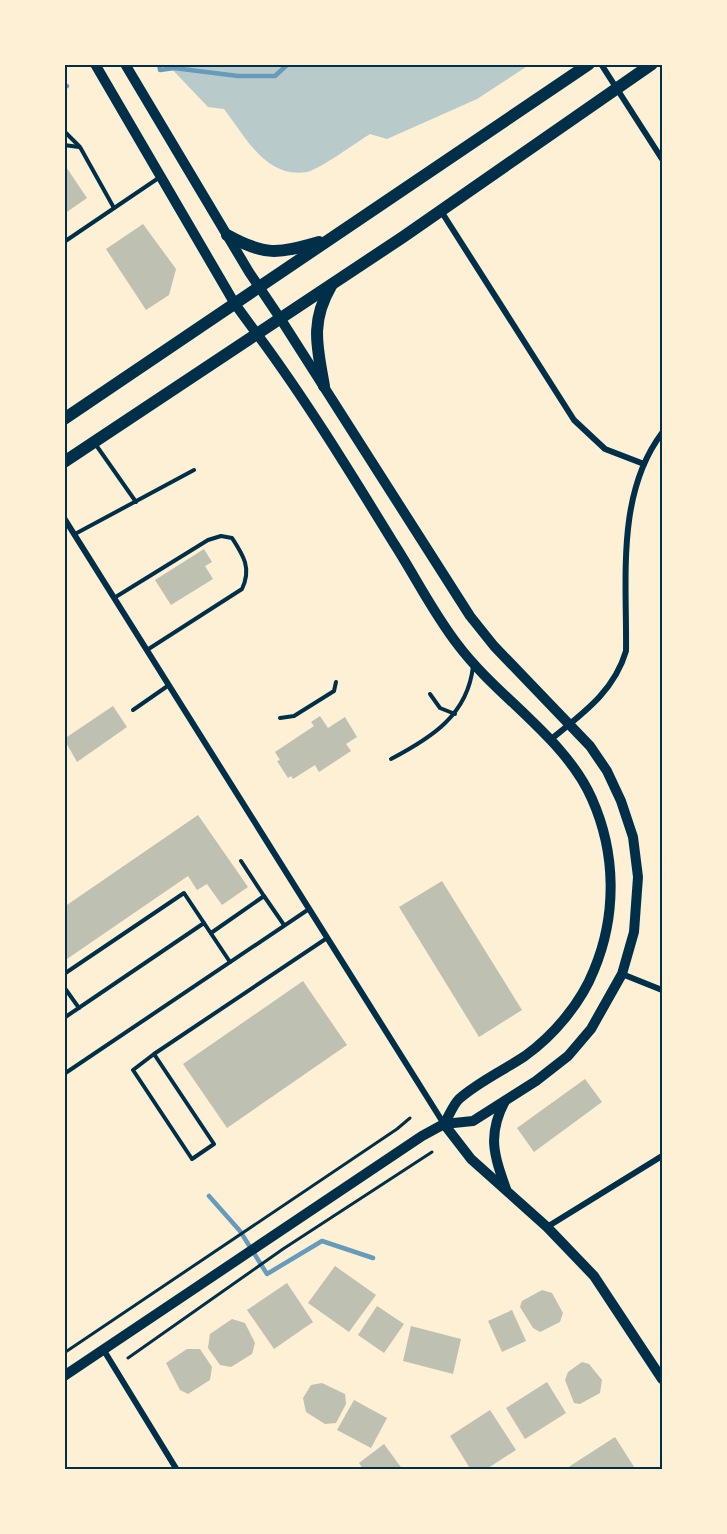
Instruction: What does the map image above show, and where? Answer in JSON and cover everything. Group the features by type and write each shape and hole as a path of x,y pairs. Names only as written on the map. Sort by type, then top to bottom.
{"main road":[{"path":"64,419 589,64"},
{"path":"64,462 332,284 652,64"},
{"path":"227,235 263,252 295,249 329,239"},
{"path":"324,386 316,326 323,299 332,284"}],"street":[{"path":"95,64 235,304 395,543 430,604 458,646 550,740 591,797 604,831 611,892 608,927 594,971 565,1018 527,1054 458,1100 444,1124"},
{"path":"64,1376 274,1233 444,1124 473,1121 536,1081 580,1042 605,1007 622,974 637,918 638,877 633,837 621,801 607,771 571,723 518,672 470,616 259,288 125,64"},
{"path":"601,64 663,159"},
{"path":"441,210 574,420 605,449 644,464"},
{"path":"550,740 610,688 621,669 626,651 629,527 633,494 644,464 663,433"},
{"path":"64,518 444,1124 471,1159 547,1227 594,1276 663,1379"},
{"path":"622,974 663,990"},
{"path":"505,1101 492,1133 495,1159 506,1190"},
{"path":"547,1227 663,1156"},
{"path":"103,1348 177,1470"}],"lane":[{"path":"64,131 80,147 114,208"},
{"path":"64,145 80,147"},
{"path":"64,242 161,177"},
{"path":"94,442 136,502"},
{"path":"75,534 194,470"},
{"path":"114,598 208,540 221,536 232,538 247,562 246,578 242,589 147,650"},
{"path":"391,759 430,738 454,714 464,701 471,680 473,662"},
{"path":"279,718 294,716 334,691 336,682"},
{"path":"133,710 169,685"},
{"path":"430,694 440,708 454,714"},
{"path":"241,861 284,925"},
{"path":"64,974 184,893 230,962"},
{"path":"211,933 264,896"},
{"path":"64,1074 309,909"},
{"path":"64,1018 204,923"},
{"path":"154,1054 214,1144 192,1159 133,1070 154,1054 327,938"},
{"path":"64,987 79,1008"}],"path":[{"path":"64,1353 219,1250 410,1118"},
{"path":"128,1358 284,1249 432,1152"}],"shaded area":[{"path":"168,65 529,65 477,99 387,139 370,134 313,170 293,172 280,169 268,162 249,143 224,109 208,107"}],"building":[{"path":"64,164 87,198 64,214"},
{"path":"143,224 176,269 169,295 146,310 106,249"},
{"path":"204,549 212,562 205,566 213,579 171,605 155,580"},
{"path":"113,706 127,727 77,762 64,739"},
{"path":"320,716 328,728 345,717 357,737 346,744 351,751 319,772 315,765 293,779 291,776 288,778 277,761 280,760 275,752 314,726 311,722"},
{"path":"198,815 248,887 222,905 207,884 197,890 188,876 64,961 64,907"},
{"path":"442,881 522,1010 479,1037 399,907"},
{"path":"303,981 347,1045 227,1128 183,1064"},
{"path":"585,1079 602,1102 534,1152 517,1128"},
{"path":"335,1266 376,1295 349,1332 308,1303"},
{"path":"287,1283 313,1322 274,1349 247,1310"},
{"path":"542,1290 552,1293 563,1313 560,1322 540,1332 533,1328 520,1307 522,1301"},
{"path":"377,1306 404,1324 384,1353 358,1335"},
{"path":"512,1310 526,1341 502,1352 488,1321"},
{"path":"232,1319 245,1323 255,1343 252,1354 231,1367 220,1365 208,1348 210,1334"},
{"path":"411,1326 461,1339 453,1374 403,1361"},
{"path":"187,1349 200,1349 212,1367 210,1380 188,1394 180,1390 166,1363"},
{"path":"582,1362 589,1364 602,1380 600,1393 580,1404 574,1403 565,1380 568,1372"},
{"path":"547,1382 566,1413 525,1439 506,1408"},
{"path":"322,1383 345,1394 346,1404 336,1423 325,1424 306,1412 303,1398 311,1385"},
{"path":"354,1400 387,1418 371,1448 337,1430"},
{"path":"490,1410 516,1450 485,1470 471,1470 450,1436"},
{"path":"615,1437 636,1470 564,1470"},
{"path":"384,1444 403,1470 364,1470 359,1463"}],"waterway":[{"path":"159,64 160,70 174,68 238,76 275,76 288,64"},
{"path":"209,1196 240,1231 267,1274 322,1241 373,1258"}]}
